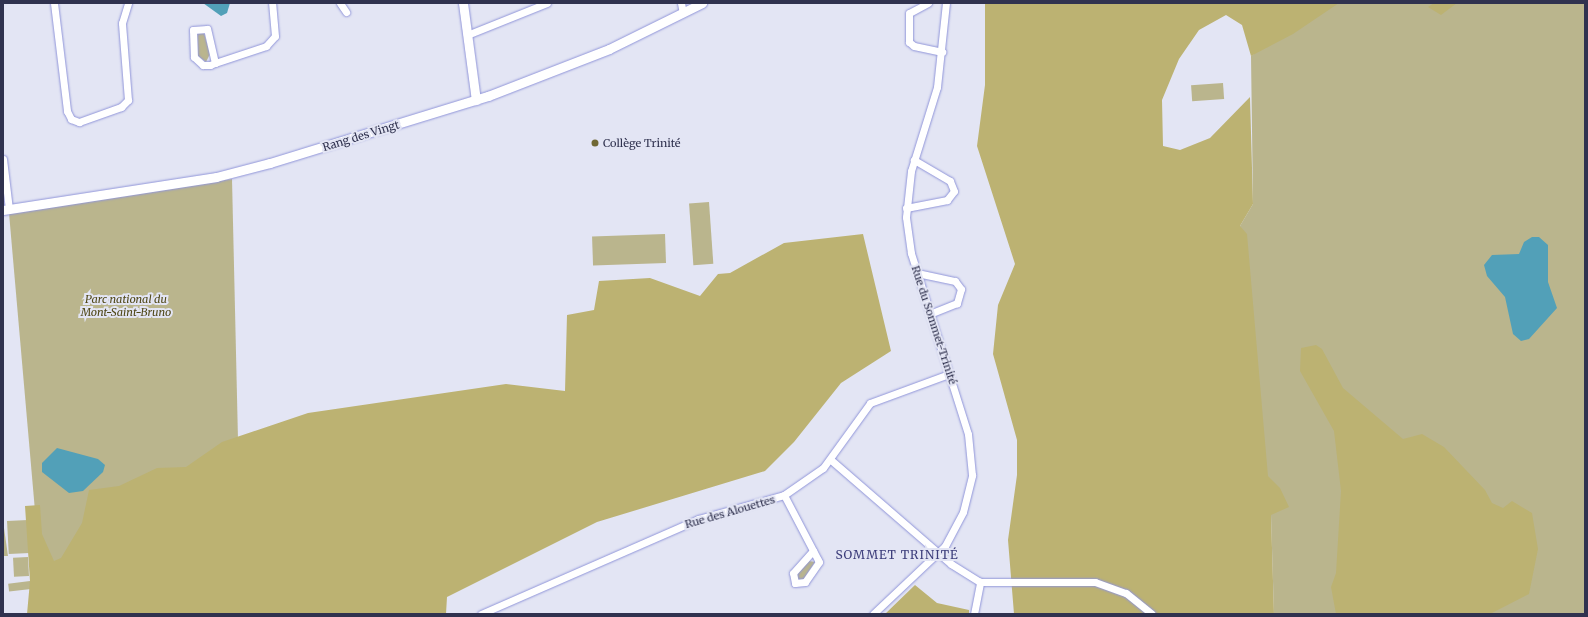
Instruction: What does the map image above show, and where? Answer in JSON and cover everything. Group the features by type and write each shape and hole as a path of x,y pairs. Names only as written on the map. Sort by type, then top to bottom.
{"street":[{"path":"54,3 67,111 71,119 79,122 121,107 128,100 122,23 128,3"},
{"path":"216,63 207,29 194,29 191,34 195,59 203,65 216,63 272,43 275,34 272,3"},
{"path":"340,3 346,12"},
{"path":"464,3 476,100"},
{"path":"467,35 547,3"},
{"path":"680,3 682,13"},
{"name":"Rang des Vingt","path":"6,209 229,174 476,100 609,49 702,3"},
{"path":"928,3 909,13 909,40 914,46 942,52"},
{"name":"Rue du Sommet-Trinité","path":"873,614 938,552 960,520 972,475 968,434 917,273 908,240 906,208 914,160 937,87 942,52 946,3"},
{"path":"3,159 6,209"},
{"path":"906,208 947,200 954,191 950,181 914,160"},
{"path":"917,273 954,281 961,289 957,303 930,314"},
{"name":"Rue des Alouettes","path":"480,614 698,519 784,495 809,480 831,460 870,403 949,374"},
{"path":"831,460 938,552 980,582 1095,582 1126,593 1152,614"},
{"path":"784,495 814,551 818,567 804,583 795,583 793,572 814,551"},
{"path":"974,614 980,582"}],"green space":[{"path":"1327,3 1585,3 1585,614 1274,614 1271,515 1240,226 1253,204 1251,56"},
{"path":"197,32 204,33 210,54 206,62 198,56"},
{"path":"1223,83 1224,99 1192,101 1191,85"},
{"name":"Parc national du Mont-Saint-Bruno","path":"232,179 242,614 44,614 9,213"},
{"path":"709,202 713,264 693,265 689,203"},
{"path":"665,234 666,263 593,266 592,237"},
{"path":"28,520 30,553 9,554 7,521"},
{"path":"3,521 8,556 3,556"},
{"path":"28,557 29,576 14,577 13,558"},
{"path":"809,561 815,562 803,580 798,580 796,574"},
{"path":"30,581 31,589 9,592 8,584"}],"shaded area":[{"path":"985,3 1339,3 1293,34 1251,56 1242,25 1226,15 1199,30 1179,59 1162,100 1163,146 1180,150 1210,138 1250,97 1253,204 1240,226 1247,234 1268,476 1280,488 1289,507 1271,515 1274,614 1014,614 1008,540 1017,475 1017,440 993,354 998,305 1015,264 977,146 985,85"},
{"path":"1434,3 1457,3 1441,15 1428,7"},
{"path":"863,234 891,351 841,383 794,442 765,471 597,522 447,597 446,614 27,614 30,581 25,506 40,505 42,534 54,561 61,558 82,523 89,490 119,486 157,468 186,467 222,442 308,413 506,384 565,391 567,315 594,310 599,281 650,278 700,296 718,274 730,273 784,243"},
{"path":"1316,345 1322,349 1343,388 1403,439 1422,434 1444,447 1485,490 1492,503 1503,508 1512,501 1532,513 1538,549 1529,594 1490,614 1336,614 1331,587 1336,573 1341,491 1334,431 1300,371 1301,348"},
{"path":"915,585 937,603 969,610 969,614 885,614"}],"water":[{"path":"203,3 230,3 227,13 221,16"},
{"path":"1532,237 1539,237 1548,245 1548,282 1557,308 1529,339 1521,341 1513,334 1505,297 1487,276 1484,265 1492,255 1519,254 1524,242"},
{"path":"57,448 98,459 105,465 103,472 83,491 69,493 42,472 42,463"}],"place":[{"name":"Collège Trinité","path":"595,143"}],"district":[{"name":"SOMMET TRINITÉ","path":"897,555"}]}
